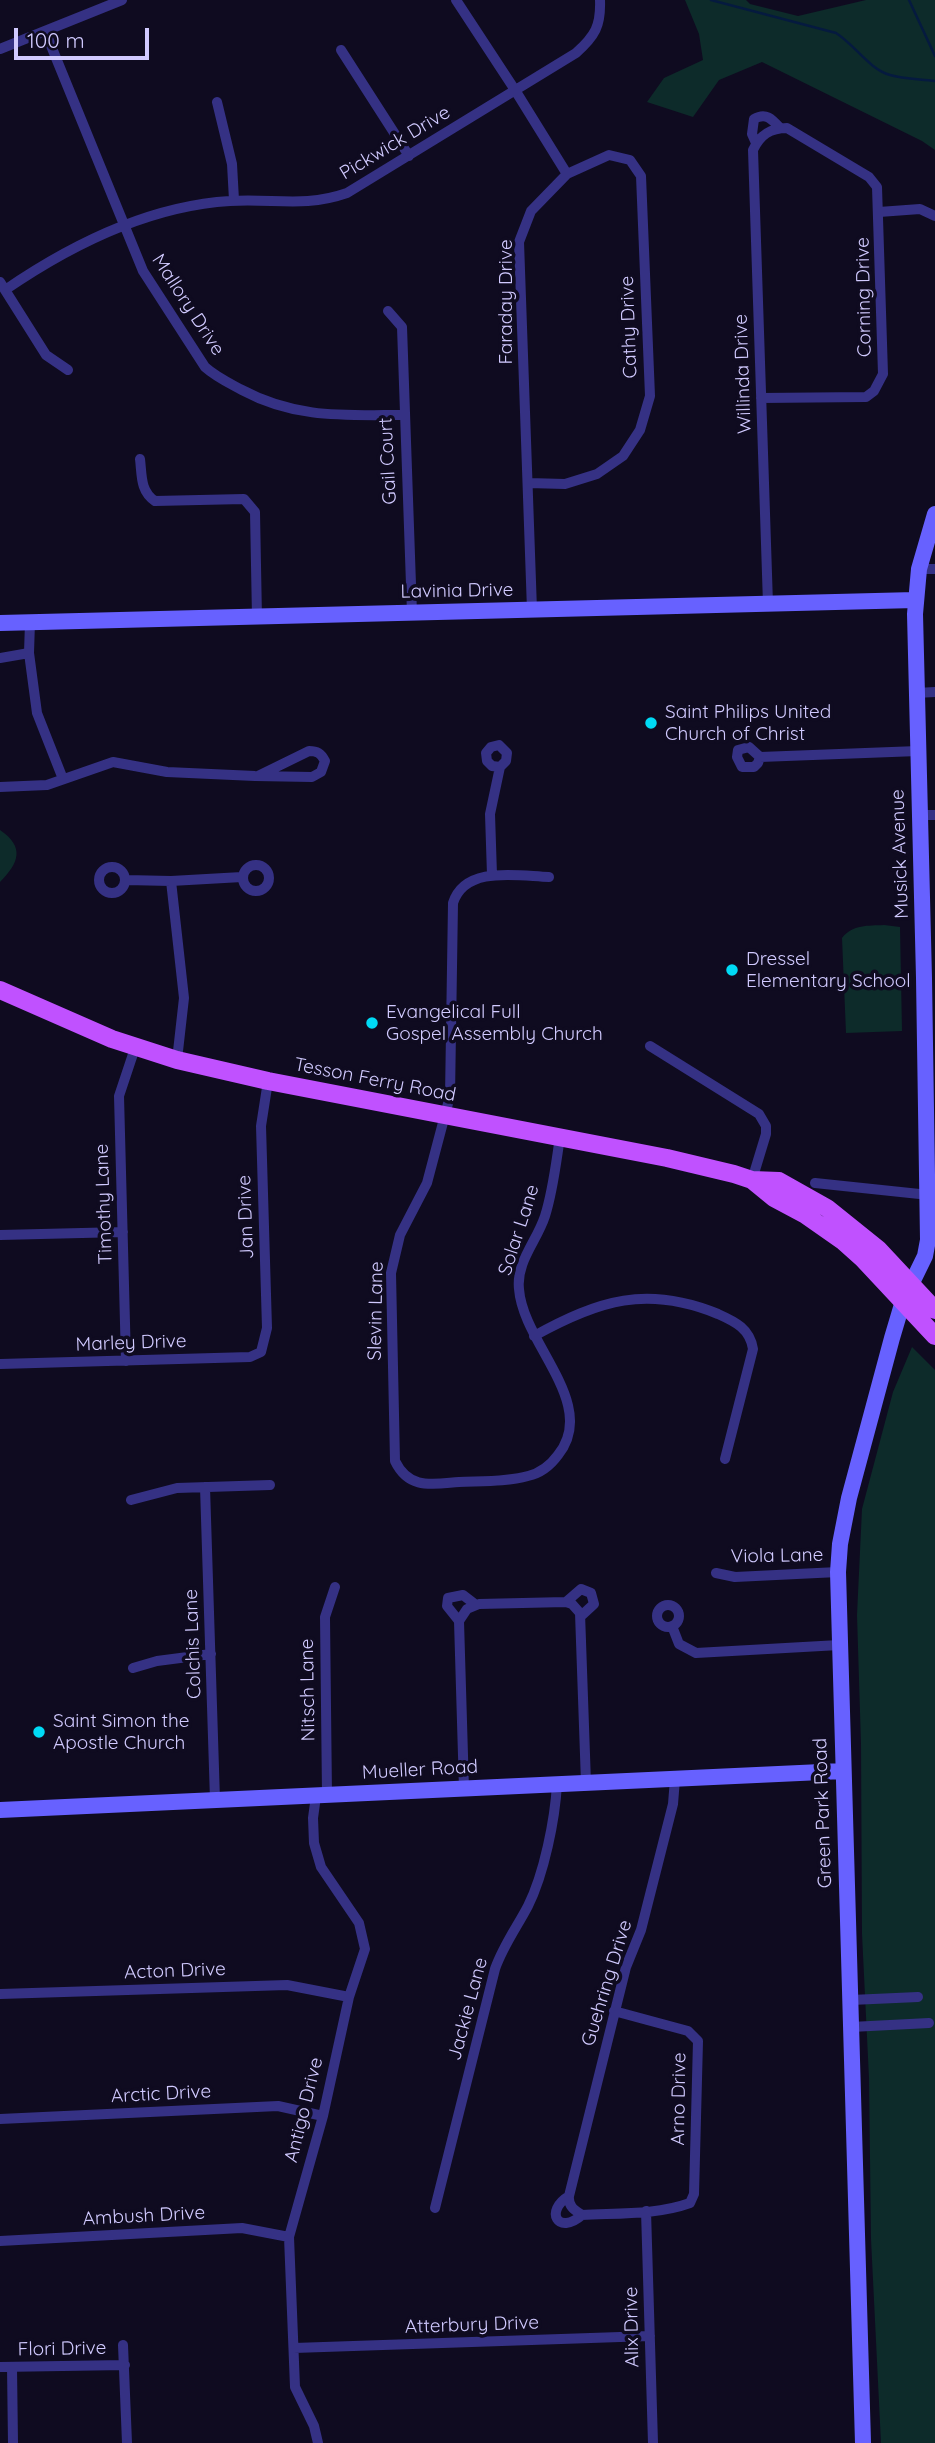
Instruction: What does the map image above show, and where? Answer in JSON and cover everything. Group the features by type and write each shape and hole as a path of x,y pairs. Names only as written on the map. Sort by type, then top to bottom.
{"main road":[{"name":"Tesson Ferry Road","path":"0,990 135,1048 177,1060 268,1081 707,1166 752,1180 779,1181 827,1208 860,1233 910,1283 932,1323"},
{"name":"Tesson Ferry Road","path":"752,1180 774,1198 804,1214 844,1242 904,1301 932,1323"}],"street":[{"path":"0,49 122,0"},
{"path":"456,0 567,174"},
{"name":"Pickwick Drive","path":"2,286 46,262 159,212 193,204 234,200 307,203 347,193 576,53 587,43 600,22 600,0"},
{"name":"Mallory Drive","path":"45,31 143,271 205,367 215,376 261,400 289,410 316,415 403,415"},
{"path":"341,50 409,156"},
{"path":"217,102 232,164 234,200"},
{"name":"Willinda Drive","path":"768,604 753,150 757,143 752,134 754,119 761,116 766,116 780,128"},
{"path":"757,143 766,132 780,128"},
{"name":"Corning Drive","path":"761,398 866,397 874,391 883,374 877,187 869,177 787,128 780,128"},
{"name":"Cathy Drive","path":"528,483 565,484 597,474 623,456 640,430 650,396 641,176 630,160 609,155 567,174"},
{"name":"Faraday Drive","path":"532,610 519,242 530,211 567,174"},
{"path":"879,212 920,209 935,216"},
{"path":"2,286 46,355 68,370"},
{"name":"Gail Court","path":"388,311 402,327 412,613"},
{"path":"140,459 143,488 147,496 155,501 244,499 255,512 257,618"},
{"name":"Musick Avenue","path":"932,1195 928,815 918,751 915,600 927,569 935,514"},
{"name":"Lavinia Drive","path":"0,622 257,618 915,600"},
{"path":"30,622 29,653 37,713 63,779"},
{"path":"0,658 29,653"},
{"path":"916,693 935,692"},
{"path":"0,787 47,785 113,762 167,772 257,776 312,776 321,772 325,761 322,754 309,751 257,776"},
{"path":"760,757 918,751"},
{"path":"500,766 490,814 492,875 549,877"},
{"name":"Slevin Lane","path":"492,875 473,880 462,887 453,903 450,1096 427,1183 400,1236 391,1273 395,1461 401,1474 421,1484 521,1478 547,1468 564,1447"},
{"path":"126,880 171,881 242,877"},
{"path":"171,881 184,998 177,1060"},
{"path":"650,1046 759,1114 766,1125 766,1134 752,1180"},
{"name":"Timothy Lane","path":"126,1361 119,1096 135,1048"},
{"name":"Jan Drive","path":"261,1352 267,1328 261,1126 268,1081"},
{"name":"Solar Lane","path":"561,1137 546,1213 518,1276 522,1307 570,1409 570,1431 564,1447"},
{"path":"815,1183 932,1195"},
{"name":"Green Park Road","path":"863,2443 838,1572 840,1544 849,1498 892,1338 910,1283 921,1265 927,1247 932,1195"},
{"path":"0,1235 123,1232"},
{"path":"534,1336 568,1317 594,1307 618,1301 650,1298 672,1299 730,1319 744,1328 751,1337 753,1349 726,1459"},
{"path":"892,1338 908,1327 932,1323"},
{"name":"Marley Drive","path":"0,1364 250,1357 261,1352"},
{"path":"131,1500 163,1490 270,1485"},
{"name":"Colchis Lane","path":"205,1487 215,1800"},
{"name":"Viola Lane","path":"716,1573 736,1577 838,1572"},
{"name":"Nitsch Lane","path":"322,1795 325,1617 335,1587"},
{"path":"459,1621 472,1607 566,1602 581,1589 592,1593 594,1604 579,1612"},
{"path":"464,1789 459,1621 447,1606 448,1598 463,1595 472,1607"},
{"path":"566,1602 579,1612"},
{"path":"579,1612 586,1783"},
{"path":"672,1626 679,1644 696,1653 839,1645"},
{"path":"132,1668 157,1661 211,1654"},
{"name":"Mueller Road","path":"0,1810 843,1770"},
{"name":"Guehring Drive","path":"646,2211 582,2215 568,2224 556,2218 555,2211 569,2196 626,1967 642,1930 673,1804 675,1779"},
{"name":"Jackie Lane","path":"435,2207 495,1969 505,1943 528,1906 538,1883 556,1807 557,1784"},
{"name":"Antigo Drive","path":"318,2443 314,2426 295,2388 289,2237 323,2116 349,1997 365,1949 359,1923 321,1867 313,1843 313,1818 322,1795"},
{"name":"Acton Drive","path":"0,1994 287,1985 349,1997"},
{"path":"851,2000 918,1997"},
{"name":"Arno Drive","path":"614,2011 688,2031 698,2041 693,2199 683,2205 646,2211"},
{"path":"851,2027 929,2022"},
{"name":"Arctic Drive","path":"0,2119 278,2106 323,2116"},
{"path":"569,2196 569,2203 582,2215"},
{"name":"Alix Drive","path":"646,2211 653,2443"},
{"name":"Ambush Drive","path":"0,2241 242,2228 289,2237"},
{"name":"Atterbury Drive","path":"294,2348 650,2336"},
{"path":"122,2345 127,2443"},
{"name":"Flori Drive","path":"6,2367 125,2365"},
{"path":"6,2367 13,2443"}],"green space":[{"path":"685,0 746,0 750,4 798,16 866,0 935,0 935,150 922,141 762,62 719,80 693,117 647,102 664,78 703,60 699,34"},
{"path":"0,830 13,843 16,855 12,868 0,882"},
{"path":"884,925 900,927 902,1031 846,1033 842,938 856,928"},
{"path":"912,1347 935,1370 935,2443 881,2443 871,2239 869,2078 862,1934 857,1615 862,1509 893,1392"}],"waterway":[{"path":"711,0 836,33 882,72 935,81"},
{"path":"909,0 935,56"}],"place":[{"name":"Saint Philips United Church of Christ","path":"651,723"},
{"name":"Dressel Elementary School","path":"732,970"},
{"name":"Evangelical Full Gospel Assembly Church","path":"372,1023"},
{"name":"Saint Simon the Apostle Church","path":"39,1732"}]}
